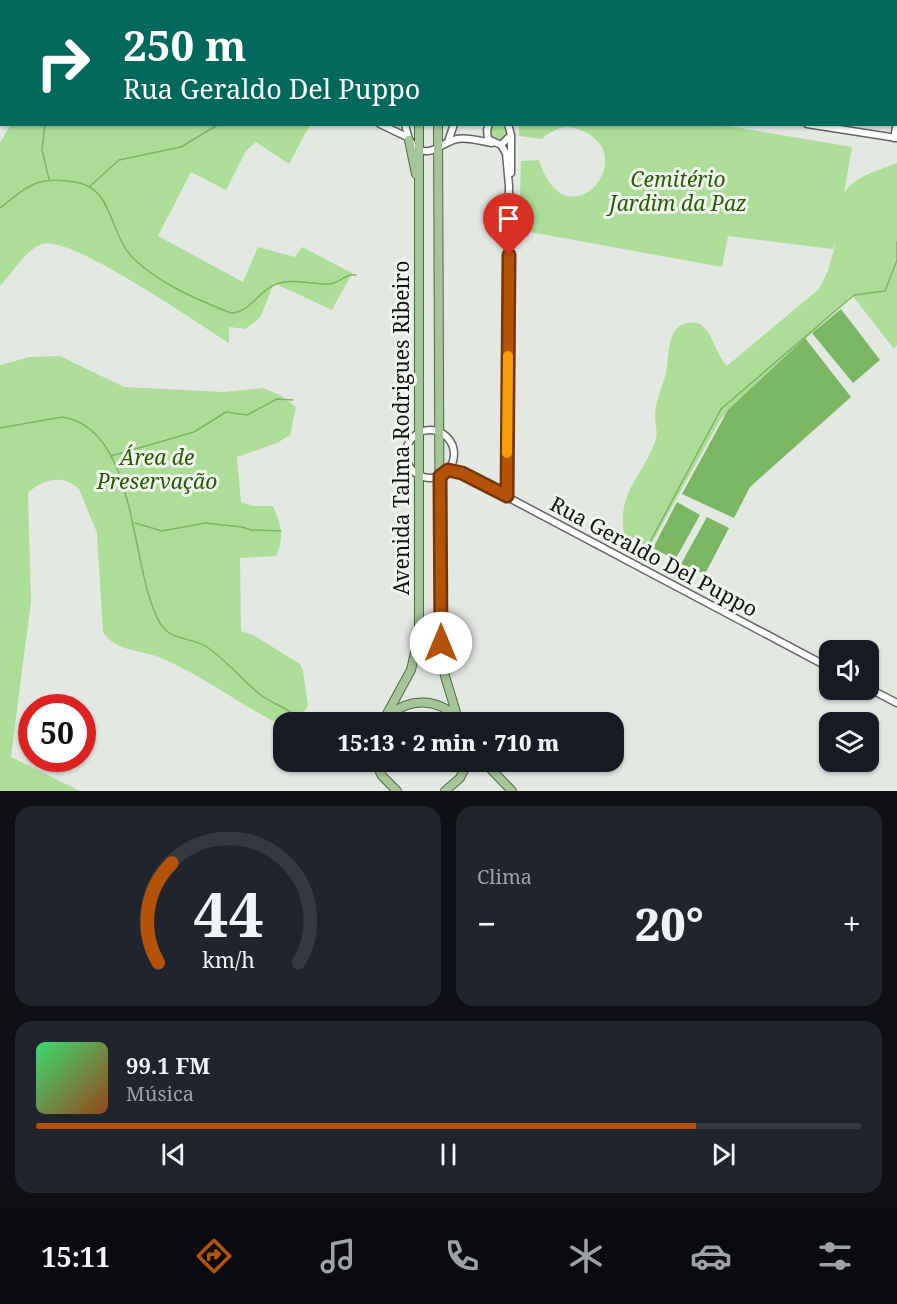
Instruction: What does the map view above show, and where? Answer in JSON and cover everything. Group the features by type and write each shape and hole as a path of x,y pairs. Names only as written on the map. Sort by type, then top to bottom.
{"main road":[{"name":"Avenida Talma Rodrigues Ribeiro","path":"388,712 405,682 417,647 420,476 418,126"},
{"name":"Avenida Talma Rodrigues Ribeiro","path":"438,126 442,147 439,432 441,643 445,676 457,712"},
{"path":"408,139 419,182"},
{"path":"394,712 398,708 419,702 441,706 449,712"},
{"path":"380,772 385,781 397,791"},
{"path":"445,791 460,778 463,772"},
{"path":"494,772 512,791"}],"street":[{"path":"384,126 408,139 419,149 442,147 458,139 501,145 506,153 509,186 507,496"},
{"path":"405,126 408,139"},
{"path":"442,147 452,136 454,126"},
{"path":"488,126 486,135 492,143"},
{"path":"820,126 896,138"},
{"path":"501,145 510,129"},
{"path":"509,186 513,148 510,129"},
{"path":"439,432 420,433 410,442 406,453 409,465 420,476 430,478 440,476 448,470 453,460"},
{"name":"Rua Geraldo Del Puppo","path":"439,432 450,442 453,460 462,473"},
{"name":"Rua Geraldo Del Puppo","path":"448,470 462,473 507,496 819,662"},
{"path":"879,694 897,703"}],"green space":[{"path":"10,126 309,126 289,164 256,142 246,151 226,190 191,172 158,236 243,282 258,247 295,257 302,247 352,273 332,310 274,283 260,318 245,329 229,327 229,343 106,266 57,245 42,244 36,247 24,257 0,286 0,143"},
{"path":"492,126 502,126 505,130 503,139 497,142 491,139 488,133"},
{"name":"Cemitério Jardim da Paz","path":"519,126 729,126 852,147 844,193 848,187 861,178 897,163 897,345 894,349 852,295 720,420 648,550 626,541 623,511 631,487 656,439 656,406 666,373 669,348 674,332 679,326 687,323 702,325 727,366 819,289 828,271 836,242 833,249 728,236 722,267 519,230 521,161 539,160 551,184 565,195 580,196 593,188 602,175 605,159 599,144 583,131 571,127 561,128 542,139 519,136"},
{"name":"Área de Preservação","path":"60,356 124,387 224,392 263,388 280,395 296,407 290,435 277,443 237,457 241,502 253,506 273,506 280,525 281,537 276,556 240,558 241,631 253,635 300,664 308,706 304,712 273,712 273,721 177,665 121,646 108,638 103,632 97,533 79,489 66,481 53,480 40,484 28,493 31,601 11,757 18,760 18,772 41,772 80,791 0,791 0,365 30,357"}],"shaded area":[{"path":"841,309 880,360 853,383 812,333"},
{"path":"805,338 851,397 750,487 734,518 682,494 728,410"},
{"path":"677,502 700,515 675,560 653,548"},
{"path":"707,517 729,528 705,574 681,564"}],"waterway":[{"path":"45,126 42,150 49,179"},
{"path":"89,187 119,160 181,147 216,126"},
{"path":"0,208 34,184 62,180 88,186 104,202 121,240 129,253 144,268 167,284 231,313 243,310 274,285 294,281 330,284 349,275 356,275"},
{"path":"649,544 721,409 854,295 885,291 897,260 897,242"},
{"path":"111,456 194,432 226,412 247,415 277,399 293,400"},
{"path":"0,428 62,417 87,427 105,446 119,473 150,599 164,629 175,636 207,647 262,696 290,712"},
{"path":"135,523 162,531 205,523 251,530 281,531"}],"slow traffic":[{"path":"507,453 508,356"}],"route":[{"path":"441,643 440,476 448,470 462,473 507,496 509,255"}]}
